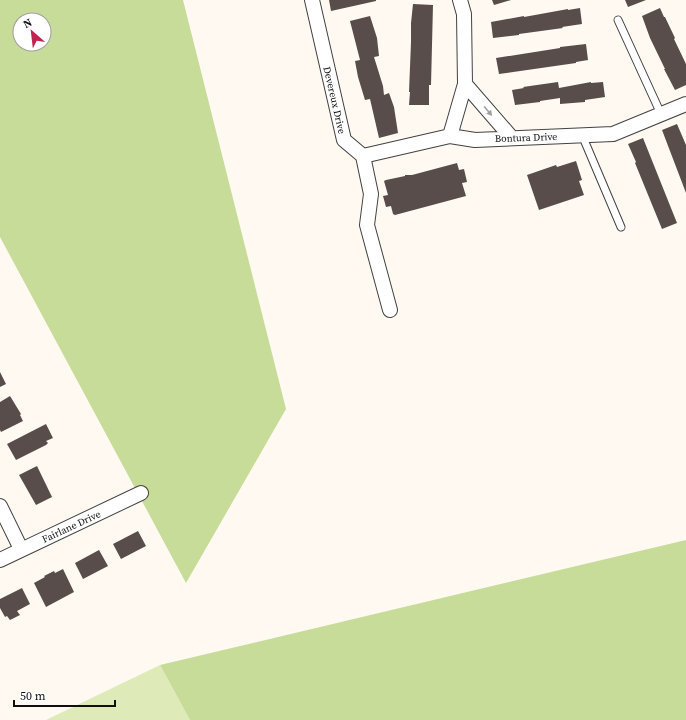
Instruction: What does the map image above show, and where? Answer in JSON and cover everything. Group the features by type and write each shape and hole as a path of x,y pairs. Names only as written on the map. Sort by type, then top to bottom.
{"street":[{"name":"Devereux Drive","path":"312,0 344,140 363,156"},
{"path":"450,136 465,84 464,14 460,0"},
{"path":"465,84 511,138"},
{"name":"Bontura Drive","path":"363,156 450,136 475,140 613,134 686,104"},
{"path":"363,156 372,194 367,225 390,310"},
{"name":"Fairlane Drive","path":"0,560 142,493"},
{"path":"0,506 21,549"}],"lane":[{"path":"618,20 661,114"},
{"path":"582,135 621,227"}],"green space":[{"path":"0,0 183,0 286,409 186,583 0,237"},
{"path":"686,540 686,720 190,720 160,665"},
{"path":"160,665 190,720 46,720"}],"building":[{"path":"329,0 376,0 376,1 331,11"},
{"path":"492,0 511,0 494,5"},
{"path":"625,0 646,0 628,7"},
{"path":"413,4 433,5 429,105 409,105 411,23"},
{"path":"580,8 582,24 493,38 491,22"},
{"path":"660,8 686,64 686,85 675,90 650,38 642,16"},
{"path":"370,16 377,38 379,56 374,57 383,86 384,95 389,93 394,107 398,133 379,138 370,99 365,100 358,77 355,61 360,60 350,21"},
{"path":"586,44 588,60 499,74 496,58"},
{"path":"558,82 559,88 591,82 603,82 605,97 585,100 585,102 560,104 560,98 515,105 512,90"},
{"path":"677,124 686,145 686,193 662,130"},
{"path":"643,138 677,223 662,229 628,144"},
{"path":"576,161 582,180 579,181 584,195 539,210 527,175 556,165 557,167"},
{"path":"457,163 459,170 464,169 467,182 462,183 466,196 395,215 393,214 391,206 386,207 383,196 388,195 384,181"},
{"path":"0,372 6,384 0,387"},
{"path":"10,396 21,414 20,415 23,421 1,432 0,402"},
{"path":"46,424 53,438 46,441 48,443 46,445 16,460 7,444"},
{"path":"37,466 52,497 36,505 19,475"},
{"path":"138,531 146,546 121,559 113,544"},
{"path":"99,550 108,566 83,579 75,563"},
{"path":"63,569 74,592 46,607 34,583 54,571 55,573"},
{"path":"22,588 30,604 17,611 20,615 10,620 7,616 5,617 0,608 0,599"}]}
